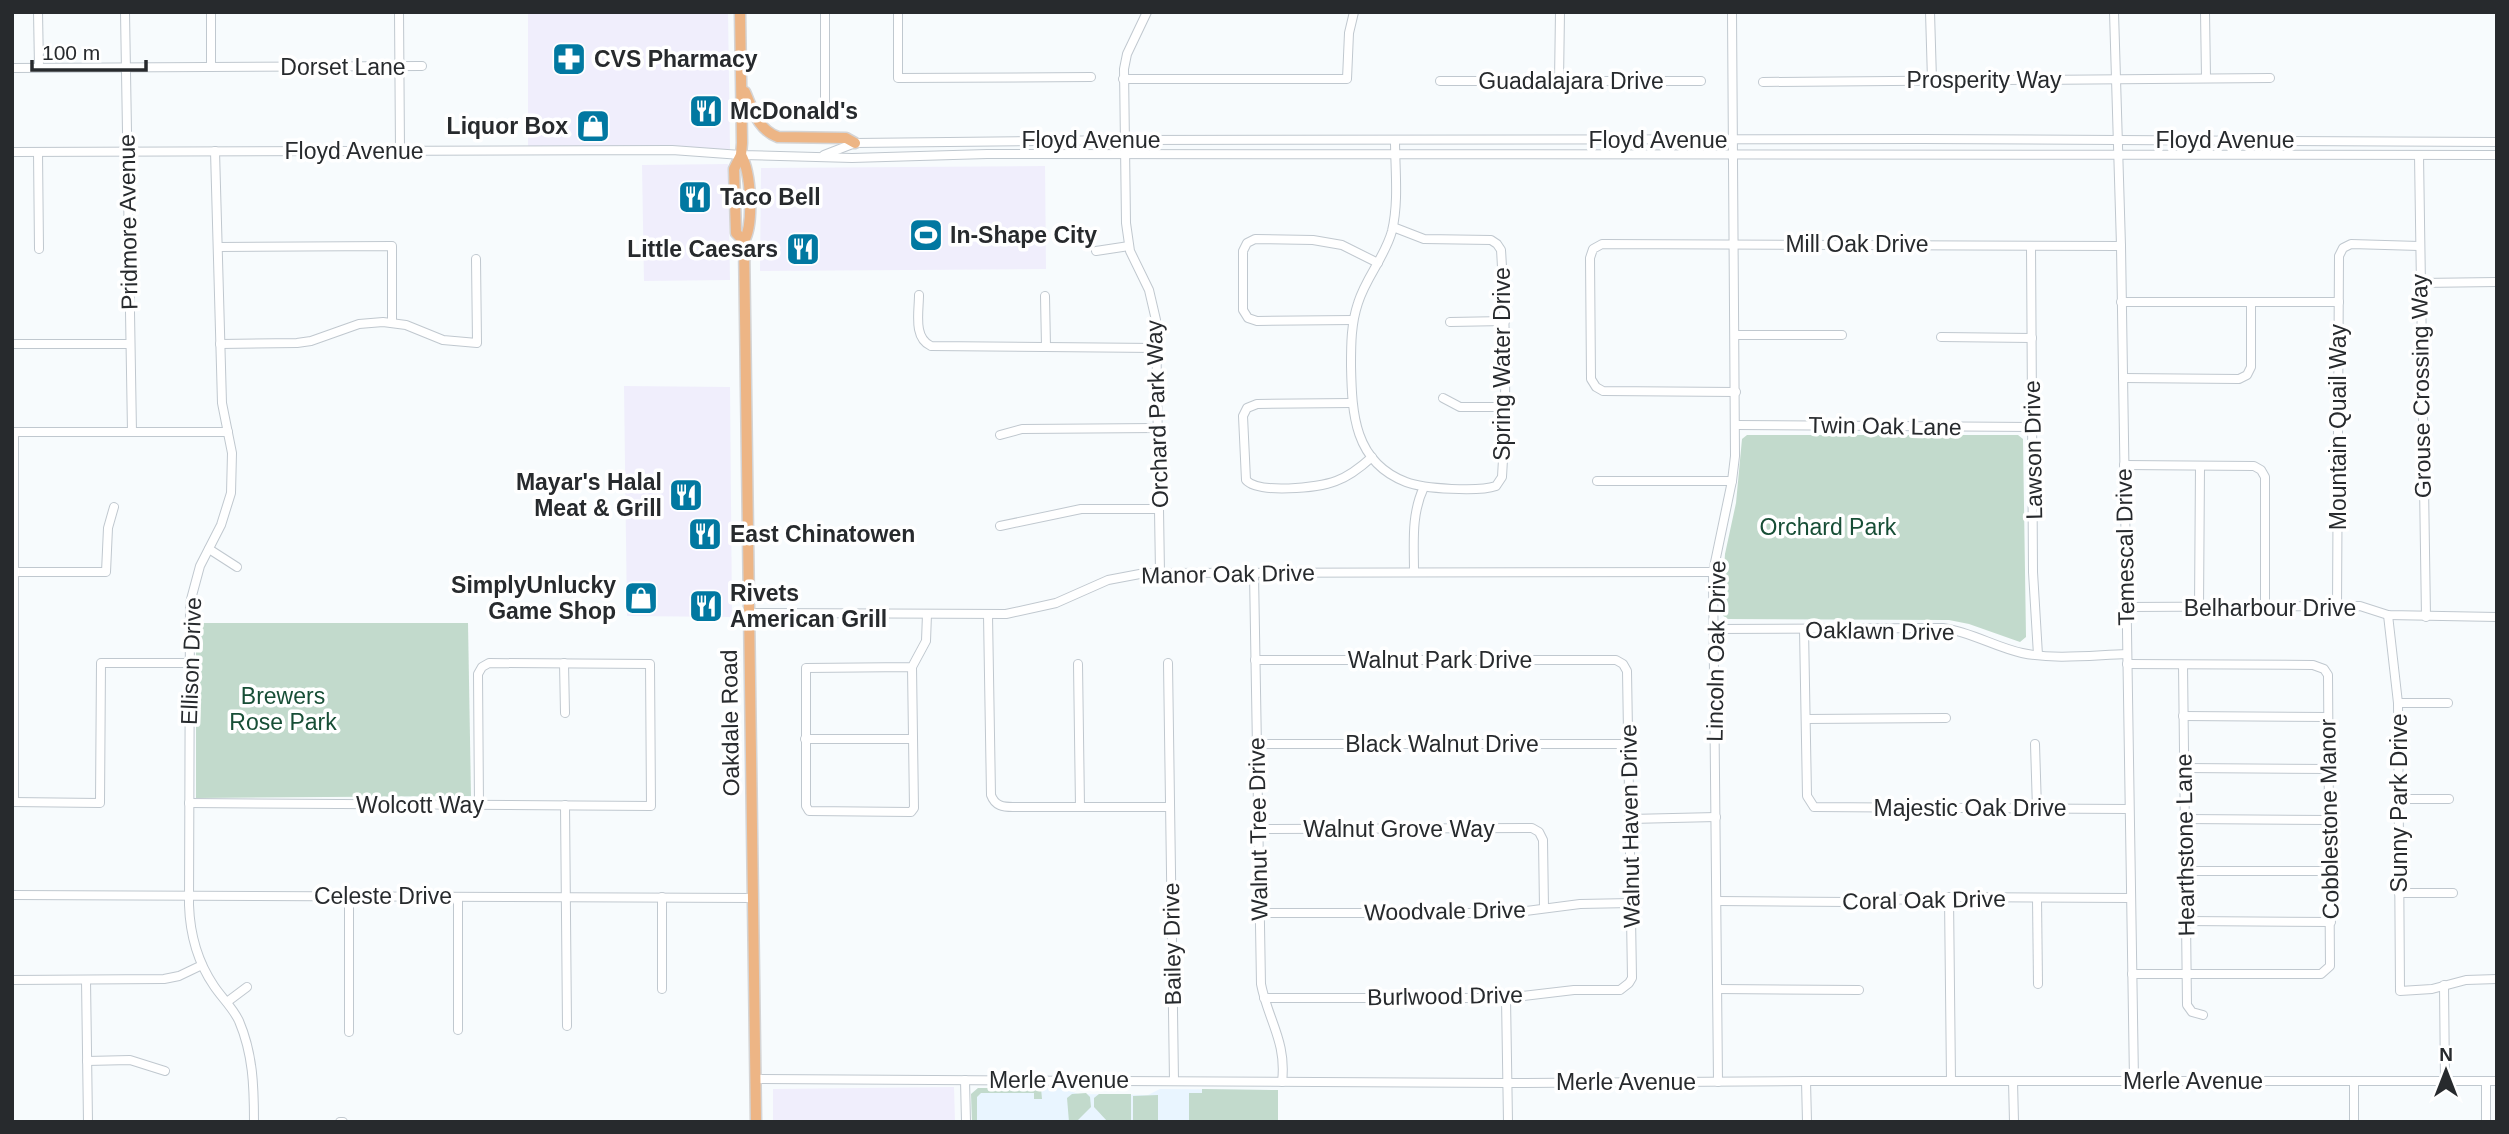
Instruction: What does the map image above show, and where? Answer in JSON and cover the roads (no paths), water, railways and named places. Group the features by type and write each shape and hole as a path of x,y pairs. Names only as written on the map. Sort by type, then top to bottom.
{"main road":[{"name":"Oakdale Road","path":"740,12 743,87 741,155 748,166 749,205 749,232 744,241 756,1122"},
{"path":"743,87 759,123 769,134 778,137 846,138 855,143"}],"street":[{"path":"38,12 39,68"},
{"name":"Pridmore Avenue","path":"125,12 132,432"},
{"path":"211,12 211,67"},
{"path":"399,12 400,151"},
{"path":"825,12 825,112"},
{"path":"898,12 898,78 1091,77"},
{"name":"Orchard Park Way","path":"1147,12 1127,54 1123,79 1124,154 1129,246 1153,304 1160,573"},
{"path":"1123,79 1347,79 1349,33 1354,12"},
{"path":"1559,81 1560,12"},
{"name":"Lincoln Oak Drive","path":"1718,1082 1713,572 1732,481 1736,425 1732,12"},
{"path":"1930,12 1932,80"},
{"name":"Temescal Drive","path":"2113,12 2121,246 2134,1081"},
{"path":"2205,12 2206,78"},
{"name":"Dorset Lane","path":"12,68 422,66"},
{"name":"Prosperity Way","path":"1763,82 2270,78"},
{"name":"Guadalajara Drive","path":"1440,81 1701,81"},
{"name":"Floyd Avenue","path":"822,156 855,143 1124,140 2497,142"},
{"path":"1395,140 1396,200 1393,228 1361,293 1353,320 1352,403 1356,430 1372,457 1390,474 1424,487 1414,524 1414,572"},
{"name":"Floyd Avenue","path":"12,152 672,150 852,158 936,154 2497,155"},
{"name":"Ellison Drive","path":"215,151 222,403 232,453 231,493 227,512 200,566 193,589 189,619 189,895 192,936 202,965 238,1019 251,1060 254,1122"},
{"path":"38,152 39,249"},
{"name":"Grouse Crossing Way","path":"2419,155 2426,617"},
{"name":"Spring Water Drive","path":"1393,228 1424,239 1491,240 1501,250 1505,321 1502,477 1498,484 1491,488 1424,487"},
{"path":"1353,320 1258,321 1248,318 1243,310 1243,251 1247,243 1255,239 1328,241 1354,250 1378,263"},
{"name":"Mill Oak Drive","path":"1736,392 1603,391 1596,387 1591,379 1590,258 1594,248 1602,244 2121,246"},
{"name":"Mountain Quail Way","path":"2337,607 2339,256 2343,248 2351,244 2419,246"},
{"path":"218,247 392,246 392,323"},
{"path":"1096,251 1129,246"},
{"name":"Lawson Drive","path":"2031,246 2034,572 2038,655"},
{"path":"220,344 297,343 311,341 359,324 392,323 406,325 443,340 477,343 476,259"},
{"path":"2420,283 2497,282"},
{"path":"919,295 920,335 923,342 931,346 1156,348"},
{"path":"1045,296 1046,347"},
{"path":"2122,302 2339,302"},
{"path":"2123,379 2239,379 2247,375 2250,367 2251,302"},
{"path":"1450,322 1505,321"},
{"path":"1735,335 1842,335"},
{"path":"1941,337 2032,338"},
{"path":"12,344 130,344"},
{"path":"1443,398 1460,407 1505,407"},
{"path":"1352,403 1257,404 1247,408 1243,416 1244,476 1248,484 1256,488 1323,485 1351,474 1372,457"},
{"name":"Twin Oak Lane","path":"1736,425 2034,428"},
{"path":"1000,435 1022,429 1157,428"},
{"path":"189,663 101,663 100,803 13,802 13,432 228,432"},
{"path":"2124,466 2254,466 2262,470 2265,477 2265,607"},
{"path":"2199,608 2200,466"},
{"path":"1597,481 1732,481"},
{"path":"15,572 106,572 108,528 114,507"},
{"path":"1000,526 1081,509 1159,509"},
{"path":"209,549 237,567"},
{"name":"Manor Oak Drive","path":"750,613 988,615 1022,612 1041,608 1091,586 1125,576 1160,573 1713,572"},
{"name":"Walnut Tree Drive","path":"1254,573 1261,984 1282,1046 1282,1082"},
{"name":"Belharbour Drive","path":"2126,607 2360,606 2388,615 2497,617"},
{"path":"912,667 806,668 807,810 912,810 912,667 926,641 927,614"},
{"path":"988,615 991,795 996,803 1002,807 1170,807"},
{"name":"Sunny Park Drive","path":"2388,615 2398,703 2400,991 2444,985"},
{"name":"Oaklawn Drive","path":"1713,629 1943,628 1970,634 2015,651 2038,655 2127,654"},
{"path":"1804,629 1805,719 1946,718"},
{"name":"Walnut Park Drive","path":"1255,660 1616,660 1623,664"},
{"path":"479,805 478,674 482,667 489,663 564,663 565,713"},
{"name":"Wolcott Way","path":"189,803 651,806 650,664 564,663"},
{"name":"Bailey Drive","path":"1168,663 1174,1081"},
{"path":"1078,664 1080,807"},
{"name":"Walnut Haven Drive","path":"1623,664 1627,671 1632,978 1626,987"},
{"name":"Cobblestone Manor","path":"2127,664 2320,666 2328,675 2331,963 2325,972 2132,974"},
{"name":"Hearthstone Lane","path":"2183,665 2188,1008 2203,1015"},
{"path":"2398,703 2448,703"},
{"path":"2183,716 2328,717"},
{"name":"Majestic Oak Drive","path":"1805,719 1807,796 1811,804 1819,808 2129,809"},
{"path":"805,739 913,739"},
{"name":"Black Walnut Drive","path":"1256,744 1628,744"},
{"path":"2035,744 2037,809"},
{"path":"2184,768 2329,769"},
{"path":"2399,799 2449,799"},
{"path":"565,805 568,1026"},
{"path":"1629,819 1716,817"},
{"path":"2185,819 2329,820"},
{"name":"Walnut Grove Way","path":"1258,829 1532,828 1539,832 1543,840 1544,908"},
{"path":"2185,871 2330,872"},
{"path":"2399,893 2452,893"},
{"name":"Celeste Drive","path":"12,895 753,898"},
{"path":"348,896 349,1032"},
{"path":"458,897 458,1030"},
{"path":"662,897 662,989"},
{"path":"1949,897 1951,1081"},
{"name":"Coral Oak Drive","path":"1717,901 1850,902 1949,897 2131,898"},
{"path":"2037,898 2038,984"},
{"name":"Woodvale Drive","path":"1260,913 1510,913 1580,904 1631,903"},
{"path":"2186,921 2331,922"},
{"path":"12,980 164,979 189,973 202,965"},
{"path":"2445,1081 2444,985 2466,980 2497,979"},
{"path":"86,980 88,1122"},
{"path":"228,1002 247,987"},
{"name":"Burlwood Drive","path":"1264,998 1506,998 1568,990 1626,987"},
{"path":"1718,989 1859,990"},
{"path":"1506,998 1508,1122"},
{"path":"87,1061 130,1060 165,1071"},
{"name":"Merle Avenue","path":"755,1079 1508,1083 2497,1082"},
{"path":"965,1080 966,1122"},
{"path":"1806,1081 1807,1122"},
{"path":"2013,1081 2014,1122"},
{"path":"2354,1081 2354,1122"},
{"path":"2486,1082 2486,1122"}],"place":[{"name":"CVS Pharmacy","path":"569,59"},
{"name":"McDonald's","path":"706,111"},
{"name":"Liquor Box","path":"593,126"},
{"name":"Taco Bell","path":"695,197"},
{"name":"In-Shape City","path":"926,235"},
{"name":"Little Caesars","path":"803,249"},
{"name":"Mayar's Halal Meat & Grill","path":"686,495"},
{"name":"East Chinatowen","path":"705,534"},
{"name":"SimplyUnlucky Game Shop","path":"641,598"},
{"name":"Rivets American Grill","path":"706,606"}],"park label":[{"name":"Orchard Park","path":"1828,527"},
{"name":"Brewers Rose Park","path":"283,709"}]}
